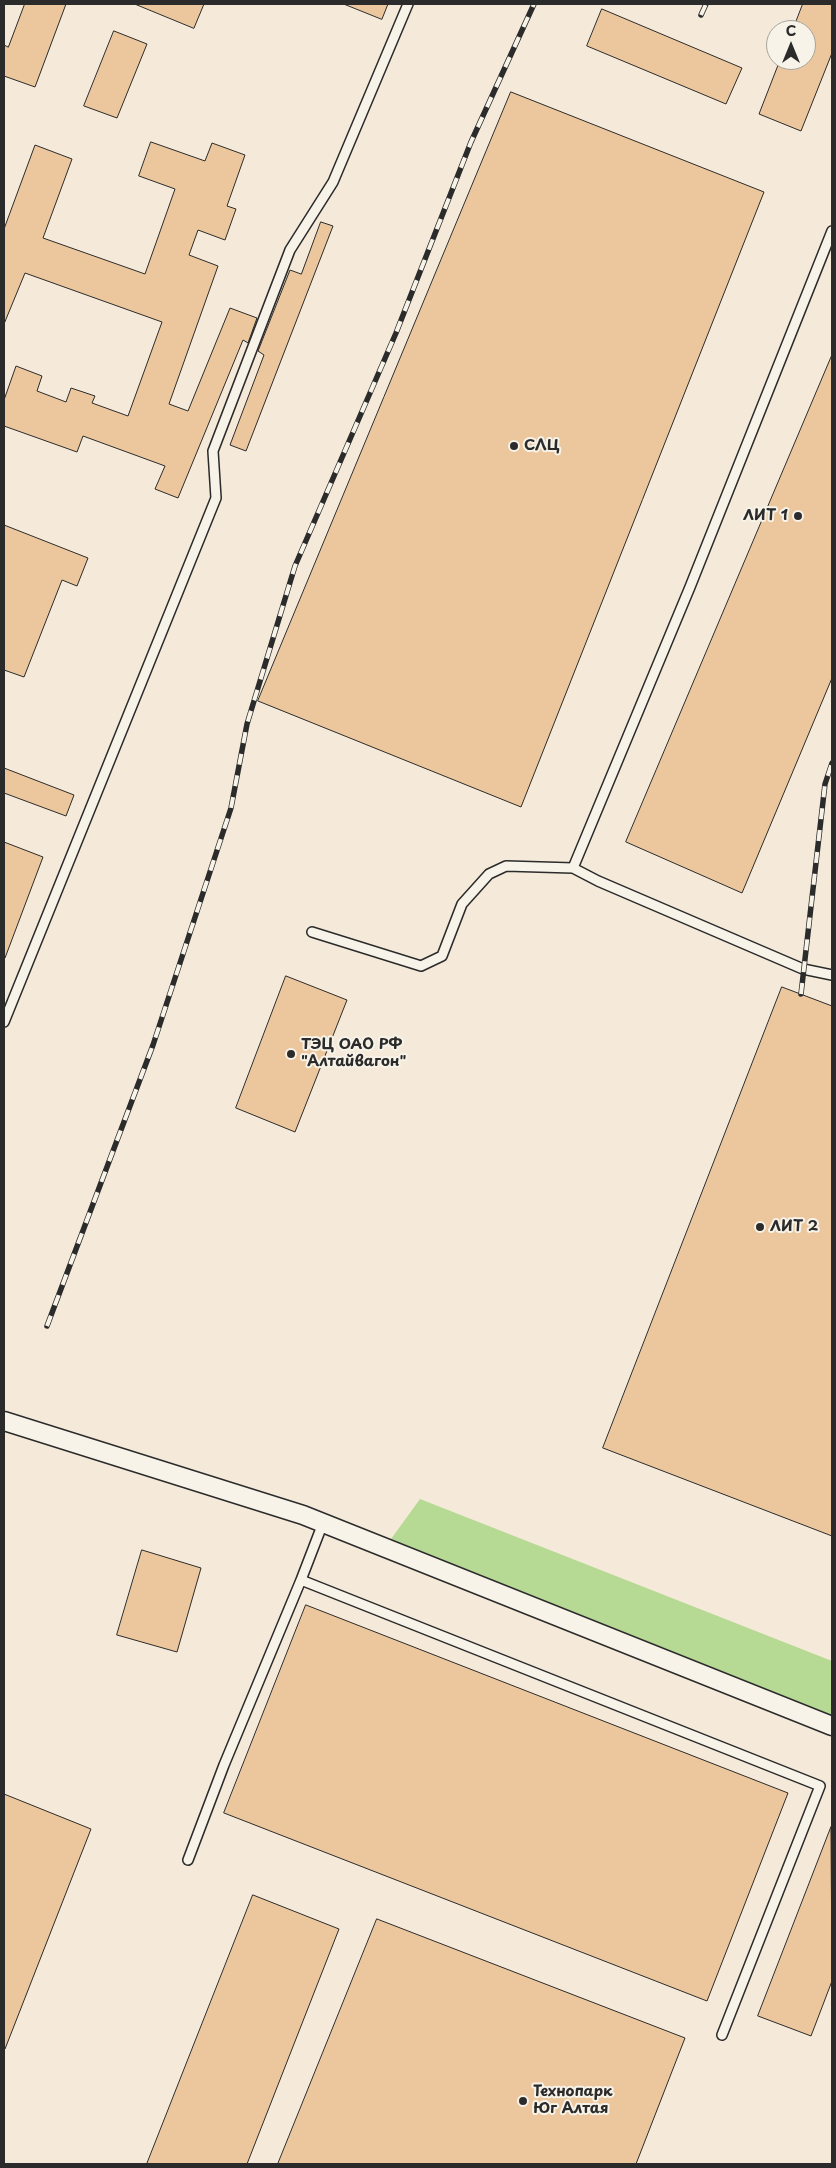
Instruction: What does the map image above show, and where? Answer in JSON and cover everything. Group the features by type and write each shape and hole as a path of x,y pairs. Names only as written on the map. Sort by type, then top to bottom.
{"street":[{"path":"4,1421 323,1523 832,1726"}],"lane":[{"path":"4,1022 216,498 213,451 290,250 333,182 408,4"},
{"path":"573,868 690,588 832,231"},
{"path":"312,932 421,966 442,956 462,904 489,874 506,866 573,868 598,881 803,969 832,975"},
{"path":"188,1860 224,1765 323,1523"},
{"path":"301,1580 820,1786 722,2035"}],"green space":[{"path":"420,1499 832,1661 832,1715 391,1539"}],"building":[{"path":"25,4 66,4 35,87 4,76 4,45 8,47"},
{"path":"135,4 204,4 194,28"},
{"path":"344,4 388,4 382,19"},
{"path":"803,4 832,4 832,53 801,131 759,114 776,70 816,70 816,20 797,20"},
{"path":"602,9 742,68 726,104 587,46"},
{"path":"114,31 147,44 117,118 84,106"},
{"name":"СЛЦ","path":"511,92 764,192 521,807 258,701"},
{"path":"151,142 205,161 212,143 245,155 227,206 236,209 225,240 198,230 189,255 218,266 169,404 188,411 230,308 257,318 248,343 243,340 178,498 155,489 165,466 83,436 77,452 4,426 4,400 16,366 42,376 37,391 66,402 71,388 95,396 92,403 128,416 162,322 25,273 4,324 4,229 35,145 72,159 43,238 145,274 175,189 139,176"},
{"path":"321,222 333,226 246,451 230,445 264,355 258,351 290,270 301,274"},
{"name":"ЛИТ 1","path":"832,355 832,678 742,893 626,842"},
{"path":"4,525 88,558 77,586 62,580 24,677 4,670"},
{"path":"4,768 74,795 66,816 4,793"},
{"path":"4,842 43,857 5,958 4,958"},
{"name":"ТЭЦ ОАО РФ \"Алтайвагон\"","path":"286,976 347,1000 295,1132 236,1108"},
{"name":"ЛИТ 2","path":"782,987 832,1006 832,1536 603,1448"},
{"path":"142,1550 201,1568 177,1652 117,1635"},
{"path":"306,1605 788,1793 707,2001 224,1813"},
{"path":"4,1794 91,1829 5,2049 4,2049"},
{"path":"831,1827 832,1981 811,2036 758,2016"},
{"path":"253,1895 339,1929 247,2164 147,2164"},
{"name":"Технопарк Юг Алтая","path":"377,1919 685,2038 636,2164 278,2164"}],"railway":[{"path":"47,1326 153,1045 231,808 247,724 295,566 396,333 471,142 534,4"},
{"path":"701,15 706,4"},
{"path":"801,994 825,784 832,763"}],"place":[{"name":"СЛЦ","path":"514,446"},
{"name":"ЛИТ 1","path":"798,516"},
{"name":"ТЭЦ ОАО РФ \"Алтайвагон\"","path":"291,1054"},
{"name":"ЛИТ 2","path":"760,1227"},
{"name":"Технопарк Юг Алтая","path":"523,2101"}]}
